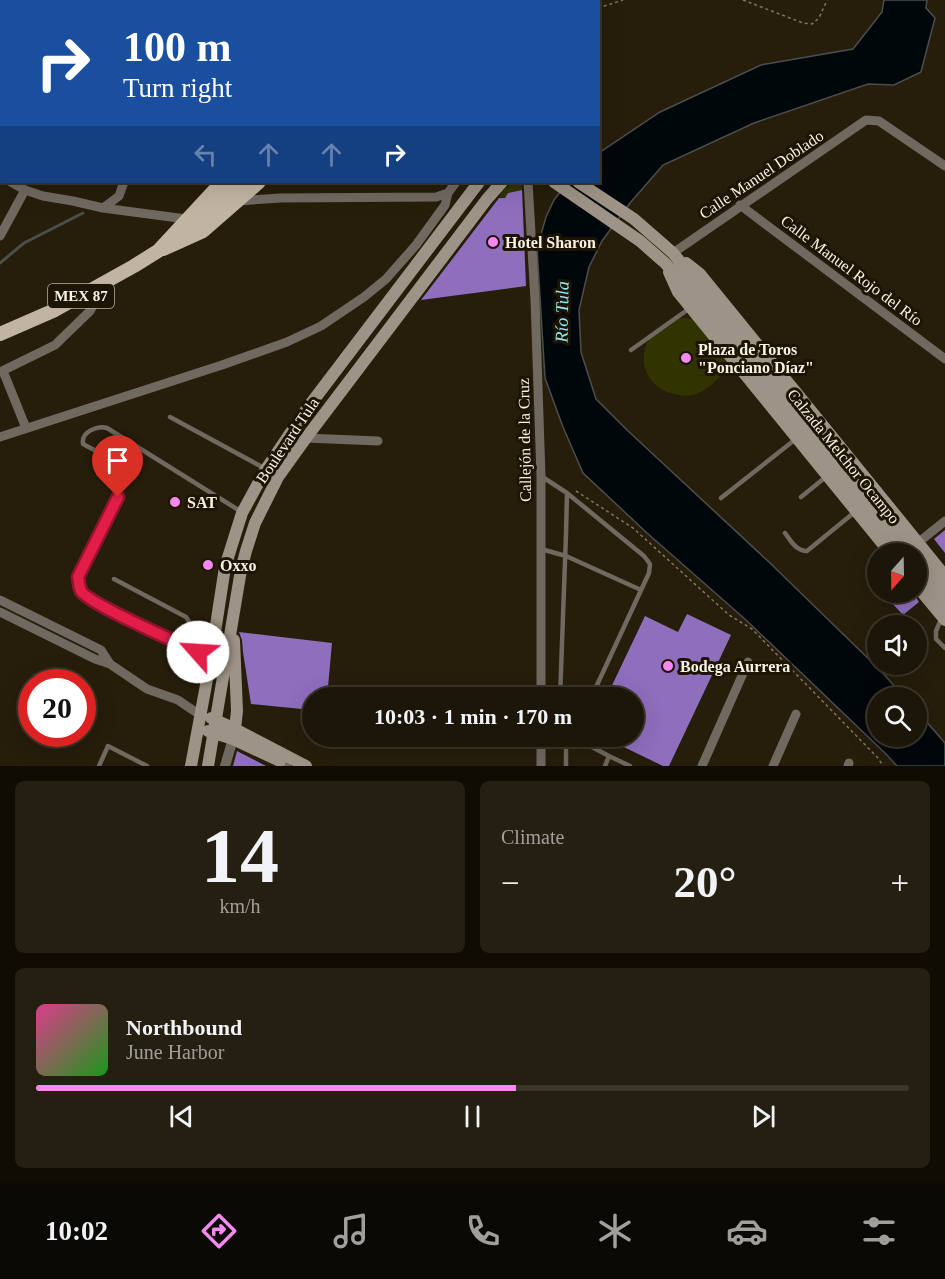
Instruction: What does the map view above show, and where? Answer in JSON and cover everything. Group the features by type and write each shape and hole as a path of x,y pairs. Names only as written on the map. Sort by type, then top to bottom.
{"main road":[{"name":"MEX 87","path":"0,334 55,310 158,251 196,224 221,183"},
{"path":"196,224 241,183"},
{"name":"MEX 87","path":"158,251 196,224 238,201 258,183"},
{"name":"Boulevard Tula","path":"191,766 225,567 242,513 266,469 306,410 478,183"},
{"name":"Boulevard Tula","path":"208,766 241,570 255,523 278,477 501,183"},
{"name":"Calzada Melchor Ocampo","path":"556,183 626,230 652,251 669,258 726,320 905,543"},
{"name":"Calzada Melchor Ocampo","path":"580,183 634,219 660,241 686,285 724,334 879,525 901,543"},
{"path":"669,258 678,292 882,543"},
{"path":"669,258 700,274 839,445 906,543"},
{"path":"726,320 750,335"},
{"path":"706,327 724,334"},
{"path":"745,360 750,381"},
{"path":"826,443 839,445"},
{"path":"879,525 886,543"},
{"path":"927,563 945,576"},
{"name":"Calzada Melchor Ocampo","path":"927,579 944,608"},
{"path":"927,586 944,608"},
{"path":"927,594 944,608"},
{"path":"231,631 235,653 237,711 234,734"},
{"path":"200,715 216,726 306,766"},
{"path":"198,729 216,726"},
{"path":"234,734 287,766"}],"street":[{"name":"Calle Manuel Doblado","path":"669,258 740,206 866,120 879,121 942,162"},
{"path":"13,183 43,196 196,224"},
{"path":"103,208 119,196 124,183"},
{"path":"0,437 201,372 287,342 321,326 386,279 416,245 445,205 448,193 455,183"},
{"name":"Callejón de la Cruz","path":"528,183 541,476 541,687"},
{"path":"0,236 25,190"},
{"path":"238,201 280,198 436,197 448,193"},
{"name":"Calle Manuel Rojo del Río","path":"740,206 945,359"},
{"path":"386,279 398,288"},
{"path":"26,428 2,371 55,345 90,311 109,281"},
{"path":"306,438 378,441"},
{"path":"920,543 945,520"},
{"path":"0,600 101,651 110,664"},
{"path":"0,612 95,659 110,664 147,689 178,699 200,715"},
{"path":"702,766 748,662"},
{"path":"773,766 796,714"},
{"path":"225,766 234,734"},
{"path":"541,747 541,766"}],"lane":[{"path":"631,350 690,308"},
{"path":"170,417 266,469"},
{"path":"111,459 83,444 84,434 99,426 104,426 242,513"},
{"path":"721,498 797,438"},
{"path":"106,469 124,439"},
{"path":"541,476 567,493 644,556 650,564 649,573 596,687"},
{"path":"801,496 827,476"},
{"path":"560,687 567,493"},
{"path":"118,497 78,577 81,591 104,607 211,658"},
{"path":"785,533 801,551 807,550 856,511"},
{"path":"541,549 566,556 641,590"},
{"path":"114,579 186,617 191,623 191,630 185,646"},
{"path":"944,608 936,631 936,639 945,648"},
{"path":"99,766 108,747 147,766"},
{"path":"566,747 566,766"},
{"path":"591,747 630,766"},
{"path":"605,766 609,756"}],"path":[{"path":"600,7 622,0"},
{"path":"743,0 803,23 812,24 819,18 827,0"},
{"path":"577,491 633,528 729,615 752,629 878,758 883,766"}],"green space":[{"path":"513,183 521,183 522,190 508,193 505,198 499,197 504,189"},
{"name":"Plaza de Toros \"Ponciano Díaz\"","path":"683,318 700,320 733,363 704,390 687,396 670,393 656,386 648,375 644,363 649,339 657,328 669,321"}],"water":[{"name":"Río Tula","path":"884,0 927,0 926,8 935,18 921,72 894,85 868,84 754,123 663,165 630,203 602,241 589,267 579,310 581,352 596,399 867,657 867,675 885,675 895,687 867,687 867,736 746,620 583,473 545,378 537,248 546,217 554,200 567,183 600,183 600,152 660,112 761,65 853,49 882,12"},
{"path":"927,722 945,743 945,766 897,766 879,747 927,747"}],"building":[{"name":"Hotel Sharon","path":"522,190 526,286 421,300 499,198 505,198 508,193"},
{"path":"945,530 945,553 934,539"},
{"path":"892,603 918,603 903,615"},
{"name":"Bodega Aurrera","path":"687,614 731,635 669,766 663,766 624,747 644,747 644,687 611,687 645,616 678,632"},
{"path":"239,632 332,643 328,687 302,687 302,709 251,704"},
{"path":"237,751 266,766 233,766"}],"waterway":[{"path":"0,263 24,243 83,213"}],"place":[{"name":"Hotel Sharon","path":"493,242"},
{"name":"Plaza de Toros \"Ponciano Díaz\"","path":"686,358"},
{"name":"SAT","path":"175,502"},
{"name":"Oxxo","path":"208,565"},
{"name":"Bodega Aurrera","path":"668,666"}],"route":[{"path":"118,497 78,577 81,591 104,607 198,652"}]}
